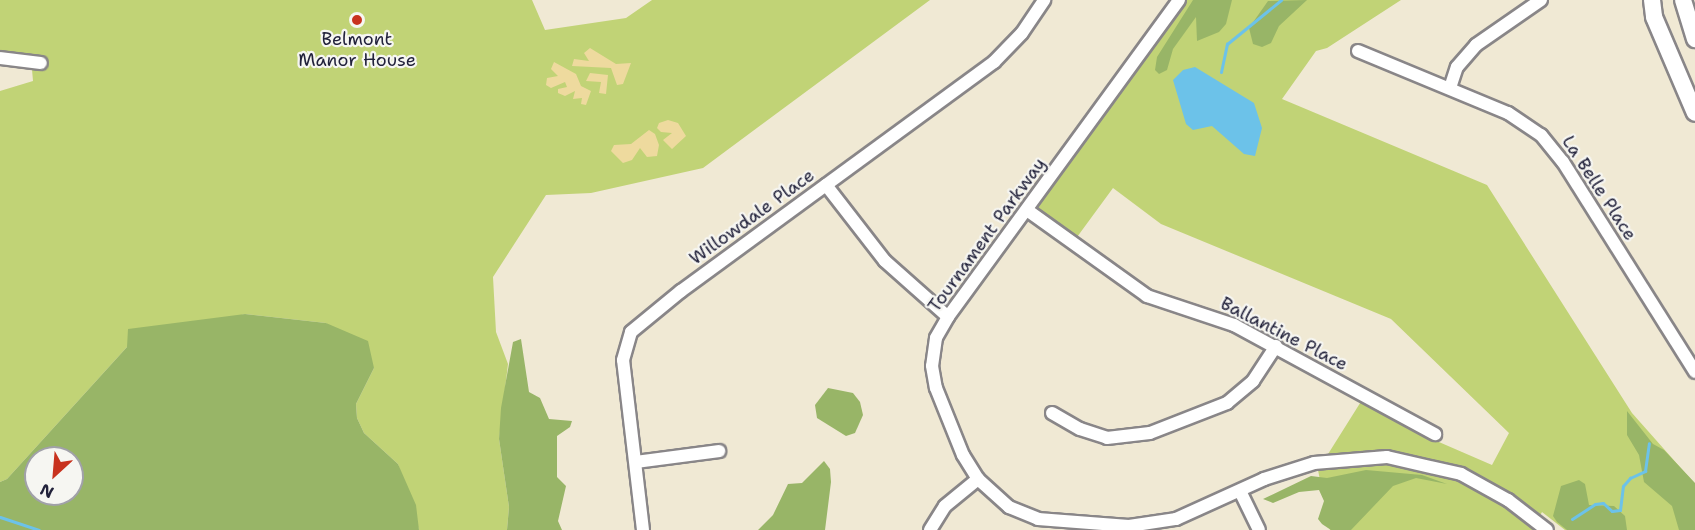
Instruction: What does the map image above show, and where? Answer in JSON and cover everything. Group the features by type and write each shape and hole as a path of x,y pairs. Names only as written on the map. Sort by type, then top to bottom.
{"main road":[{"path":"1652,0 1654,17 1689,89 1695,113"},
{"path":"1683,0 1695,39"}],"street":[{"name":"Willowdale Place","path":"643,530 623,360 631,332 673,297 993,62 1022,33 1044,0"},
{"name":"Tournament Parkway","path":"1179,0 948,317 935,345 933,378 963,455 978,479 995,496 1025,514 1055,522 1107,527 1176,519 1240,491 1314,463 1387,457 1461,474 1508,500 1547,530"},
{"path":"1450,88 1457,68 1476,45 1541,0"},
{"name":"La Belle Place","path":"1358,51 1508,113 1552,147 1695,372"},
{"path":"0,58 40,63"},
{"path":"826,185 885,261 948,317"},
{"name":"Ballantine Place","path":"1027,210 1147,296 1218,318 1276,346 1434,434"},
{"path":"1052,413 1080,429 1107,438 1150,433 1227,404 1253,381 1276,346"},
{"path":"636,462 719,451"},
{"path":"930,530 945,506 978,479"},
{"path":"1240,491 1259,530"}],"green space":[{"path":"0,0 532,0 545,30 626,18 652,0 930,0 703,168 591,193 546,195 493,277 496,332 508,364 499,439 509,507 507,530 419,530 398,464 364,433 357,418 356,404 374,368 326,323 245,314 127,347 37,446 24,446 24,460 7,479 0,482 0,91 33,81 31,58 0,53"},
{"path":"1172,0 1401,0 1327,48 1316,51 1282,99 1487,185 1632,413 1695,484 1695,530 1565,530 1542,512 1532,530 1330,530 1318,470 1362,400 1432,439 1492,465 1509,433 1391,319 1161,224 1113,188 1069,248 1018,211"},
{"path":"1193,0 1232,0 1226,24 1219,32 1197,41 1196,17 1173,49 1167,70 1159,74 1155,70 1157,57"},
{"path":"1307,0 1279,26 1271,43 1262,47 1253,44 1249,28 1268,1"},
{"path":"245,314 326,323 368,341 374,368 356,404 357,418 364,433 398,464 416,505 419,530 0,530 0,482 7,479 24,460 24,506 84,506 84,446 37,446 127,347 128,329"},
{"path":"521,339 529,392 540,398 549,419 572,421 570,427 557,436 557,477 566,486 558,521 562,530 507,530 509,507 499,439 501,408 513,342"},
{"path":"828,388 853,393 860,402 863,415 855,433 846,436 817,418 815,405"},
{"path":"1627,411 1653,444 1664,450 1695,483 1695,530 1679,530 1672,506 1644,482 1639,455 1627,435"},
{"path":"824,461 830,469 831,482 825,530 758,530 773,515 788,484 802,483"},
{"path":"1366,470 1422,475 1447,484 1416,478 1393,486 1351,530 1331,530 1318,519 1324,501 1319,490 1299,492 1273,503 1263,499 1311,476 1327,478"},
{"path":"1579,480 1585,484 1589,505 1614,506 1625,516 1627,530 1567,530 1557,522 1553,516 1561,486"}],"sand":[{"path":"590,48 616,64 631,63 623,84 617,85 611,68 572,66 574,59 589,61 584,53"},
{"path":"554,62 576,74 581,86 591,91 586,105 581,104 582,98 573,99 575,91 565,96 558,93 558,89 567,87 565,82 551,88 546,85 547,78 558,76 551,69"},
{"path":"590,73 608,75 606,94 599,93 601,82 586,81"},
{"path":"668,120 678,123 686,136 672,149 663,140 672,133 661,132 657,128 659,123"},
{"path":"649,130 655,134 659,145 657,156 647,157 640,148 632,160 623,163 611,151 614,145 631,144"}],"water":[{"path":"1195,67 1254,103 1262,128 1255,156 1244,154 1212,126 1193,130 1186,124 1173,80 1183,70"}],"waterway":[{"path":"1221,72 1227,44 1281,0"},
{"path":"1572,519 1595,504 1603,503 1612,511 1620,510 1623,486 1630,478 1645,471 1649,443"},
{"path":"0,517 39,530"}],"place":[{"name":"Belmont Manor House","path":"357,20"}]}
